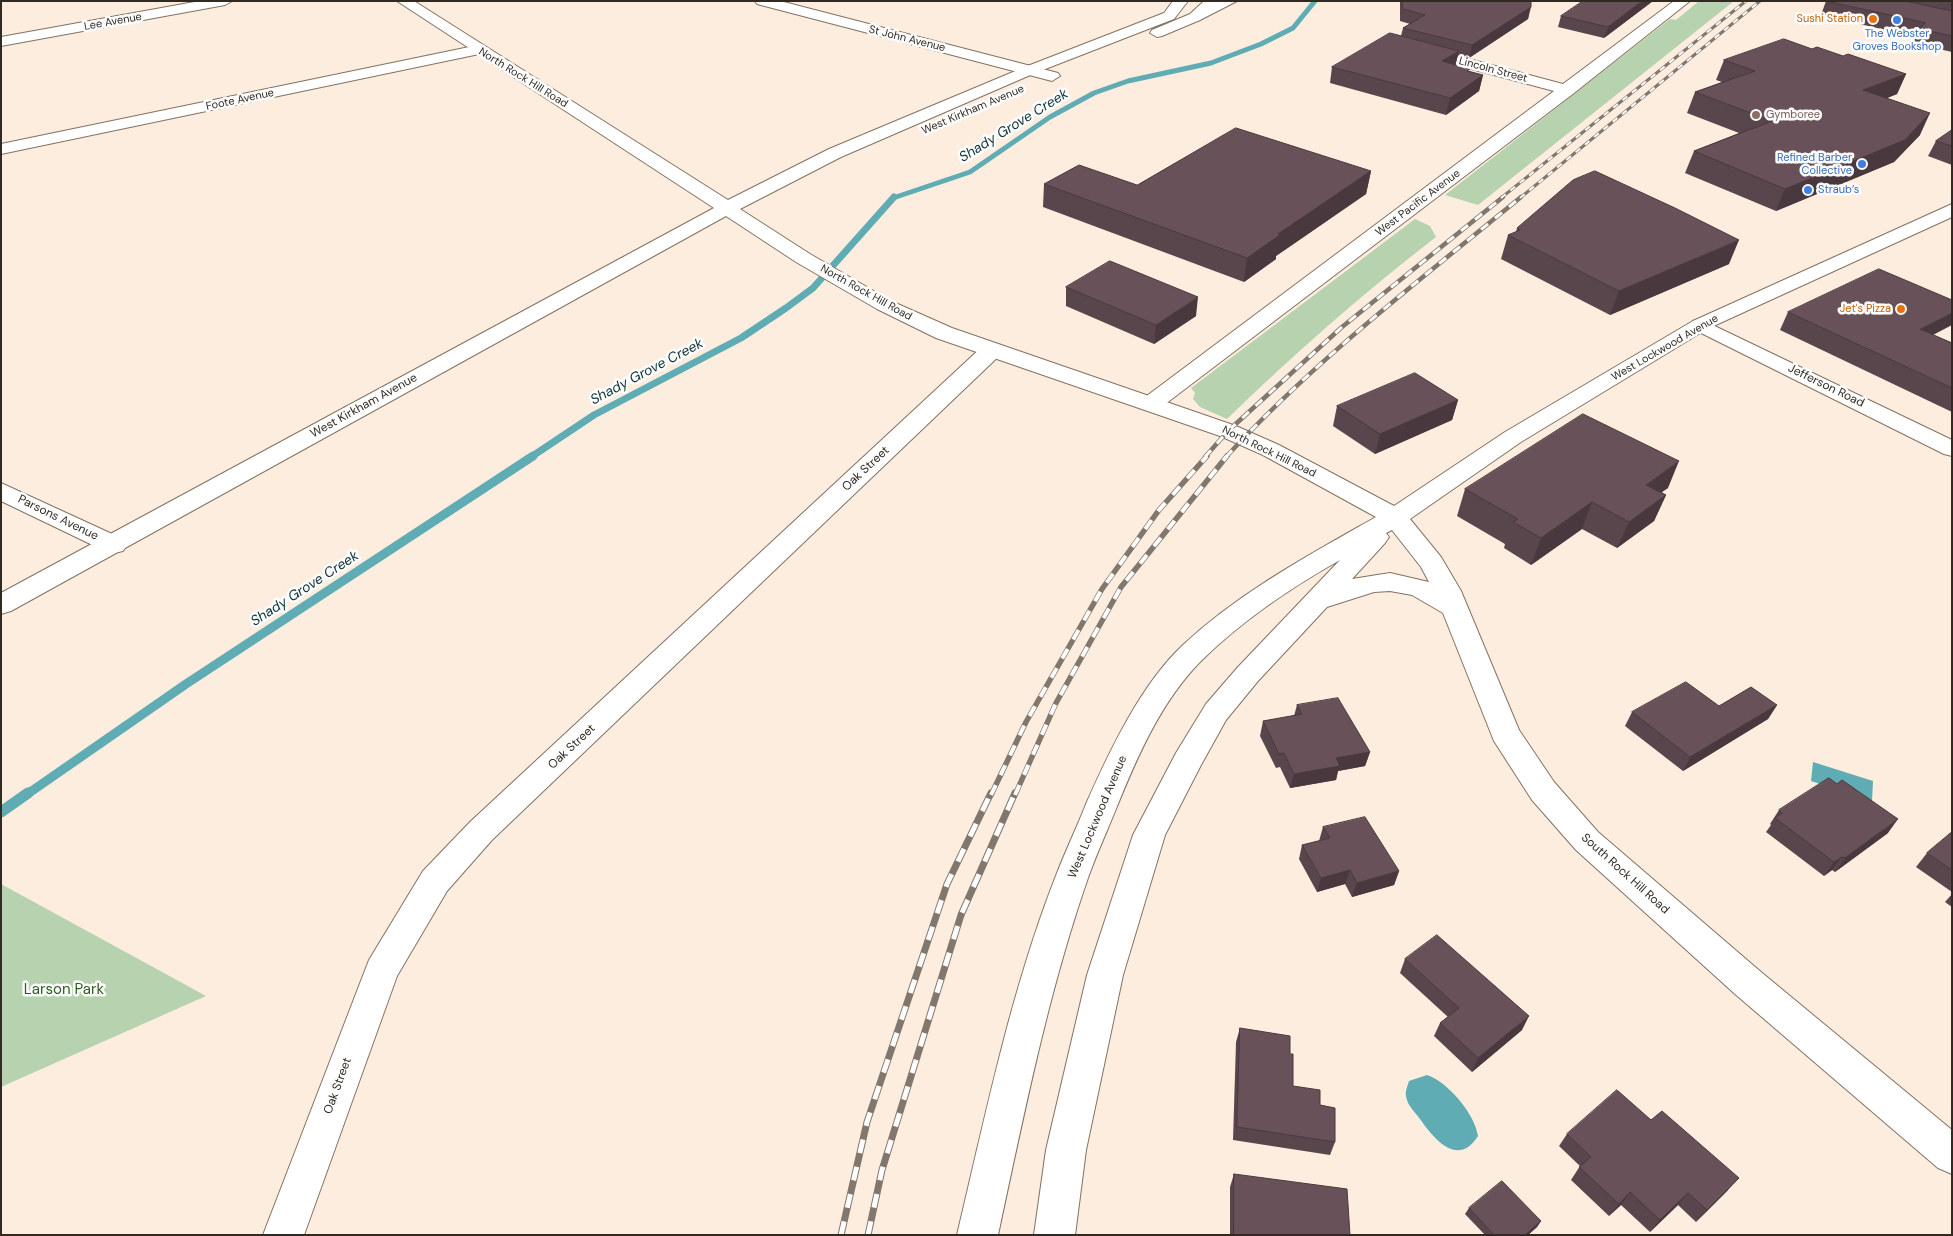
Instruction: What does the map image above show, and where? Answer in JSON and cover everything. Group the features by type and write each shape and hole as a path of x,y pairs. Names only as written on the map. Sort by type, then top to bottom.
{"street":[{"name":"Lee Avenue","path":"1,42 225,1"},
{"name":"North Rock Hill Road","path":"404,1 802,258 912,319 992,350 1228,431 1271,450 1395,516"},
{"name":"St John Avenue","path":"762,1 1052,76"},
{"name":"West Kirkham Avenue","path":"1,605 114,545 727,208 835,153 1030,70 1170,16 1181,1"},
{"name":"West Kirkham Avenue","path":"727,208 852,162 1195,17 1213,1"},
{"path":"1195,17 1230,1"},
{"name":"West Pacific Avenue","path":"1152,404 1683,1"},
{"name":"Lincoln Street","path":"1408,48 1568,90"},
{"name":"Foote Avenue","path":"1,149 479,50"},
{"name":"West Lockwood Avenue","path":"977,1235 1017,1062 1046,957 1073,874 1121,759 1161,691 1192,653 1236,617 1300,571 1395,516 1513,437 1700,325 1952,210"},
{"name":"Jefferson Road","path":"1700,325 1952,449"},
{"name":"Oak Street","path":"283,1235 381,971 434,881 481,832 992,350"},
{"name":"Parsons Avenue","path":"1,491 114,545"},
{"name":"West Lockwood Avenue","path":"1054,1235 1066,1150 1105,975 1149,835 1187,761 1216,712 1395,516"},
{"name":"South Rock Hill Road","path":"1395,516 1432,563 1455,608 1505,733 1543,791 1587,841 1756,989 1952,1155"},
{"path":"1317,601 1344,589 1373,582 1395,582 1428,590 1455,608"}],"green space":[{"path":"1699,1 1734,1 1478,205 1445,195 1670,19 1676,20"},
{"path":"1415,219 1430,226 1436,237 1329,325 1227,419 1200,407 1193,399 1195,393 1191,388"},
{"name":"Larson Park","path":"1,884 206,996 1,1087"}],"water":[{"path":"1813,762 1873,781 1872,801 1811,781"},
{"path":"1427,1075 1435,1078 1451,1091 1472,1118 1478,1136 1470,1145 1462,1150 1455,1150 1439,1142 1408,1102 1406,1090 1409,1081"}],"building":[{"path":"1402,1 1531,1 1531,7 1472,45 1403,28 1425,15 1403,9"},
{"path":"1583,1 1642,1 1608,27 1561,16"},
{"path":"1826,1 1905,1 1952,11 1952,36 1920,29 1925,23"},
{"path":"1390,33 1459,51 1442,61 1483,75 1450,98 1332,67"},
{"path":"1784,39 1812,49 1817,47 1843,56 1848,54 1906,74 1863,90 1930,113 1905,140 1785,189 1694,151 1772,121 1695,92 1755,71 1724,60"},
{"path":"1236,128 1371,171 1278,234 1280,235 1247,258 1044,184 1079,165 1137,185"},
{"path":"1952,130 1952,146 1936,141"},
{"path":"1595,171 1739,240 1619,291 1508,235 1520,230 1517,228 1573,180"},
{"path":"1110,261 1198,297 1156,325 1066,287"},
{"path":"1879,269 1952,300 1952,313 1920,329 1952,343 1952,388 1788,312"},
{"path":"1415,373 1458,400 1380,434 1337,406"},
{"path":"1583,414 1679,461 1646,485 1666,495 1629,522 1592,502 1541,538 1513,522 1518,519 1465,489"},
{"path":"1686,682 1719,706 1751,687 1777,705 1690,757 1632,712"},
{"path":"1338,698 1370,752 1336,758 1340,766 1294,774 1284,753 1279,754 1263,721 1302,714 1297,705"},
{"path":"1829,778 1837,784 1842,780 1898,819 1845,858 1842,857 1834,862 1775,818 1782,813 1779,810"},
{"path":"1365,817 1399,871 1357,883 1350,870 1321,878 1302,845 1330,838 1323,827"},
{"path":"1952,832 1952,870 1927,853"},
{"path":"1437,935 1529,1016 1478,1058 1440,1023 1459,1008 1405,959"},
{"path":"1240,1028 1290,1036 1290,1054 1293,1054 1293,1086 1320,1090 1320,1105 1335,1108 1335,1142 1237,1127"},
{"path":"1617,1090 1651,1120 1662,1111 1739,1178 1707,1210 1688,1193 1660,1220 1630,1192 1619,1204 1579,1167 1591,1157 1567,1134"},
{"path":"1234,1174 1347,1189 1350,1235 1234,1235"},
{"path":"1502,1181 1541,1221 1525,1235 1494,1235 1469,1208"}],"waterway":[{"name":"Shady Grove Creek","path":"893,198 970,172 1050,117 1094,93 1128,81 1211,63 1261,44 1293,28 1315,1"},
{"name":"Shady Grove Creek","path":"531,457 594,415 741,338 786,308 813,288 893,198"},
{"name":"Shady Grove Creek","path":"26,795 186,684 533,456"},
{"name":"Shady Grove Creek","path":"1,812 28,793"}],"railway":[{"path":"1501,198 1746,1"},
{"path":"1520,198 1760,1"},
{"path":"1205,457 1228,431 1342,327 1503,197"},
{"path":"1226,457 1260,421 1332,354 1521,197"},
{"path":"991,795 1026,722 1102,589 1159,510 1207,456"},
{"path":"1015,795 1056,703 1121,587 1227,456"},
{"path":"841,1235 867,1122 947,884 991,793"},
{"path":"868,1235 882,1170 961,915 1015,793"}],"place":[{"name":"Sushi Station","path":"1873,19"},
{"name":"The Webster Groves Bookshop","path":"1897,20"},
{"name":"Gymboree","path":"1756,115"},
{"name":"Refined Barber Collective","path":"1862,164"},
{"name":"Straub’s","path":"1808,190"},
{"name":"Jet's Pizza","path":"1901,309"}]}
